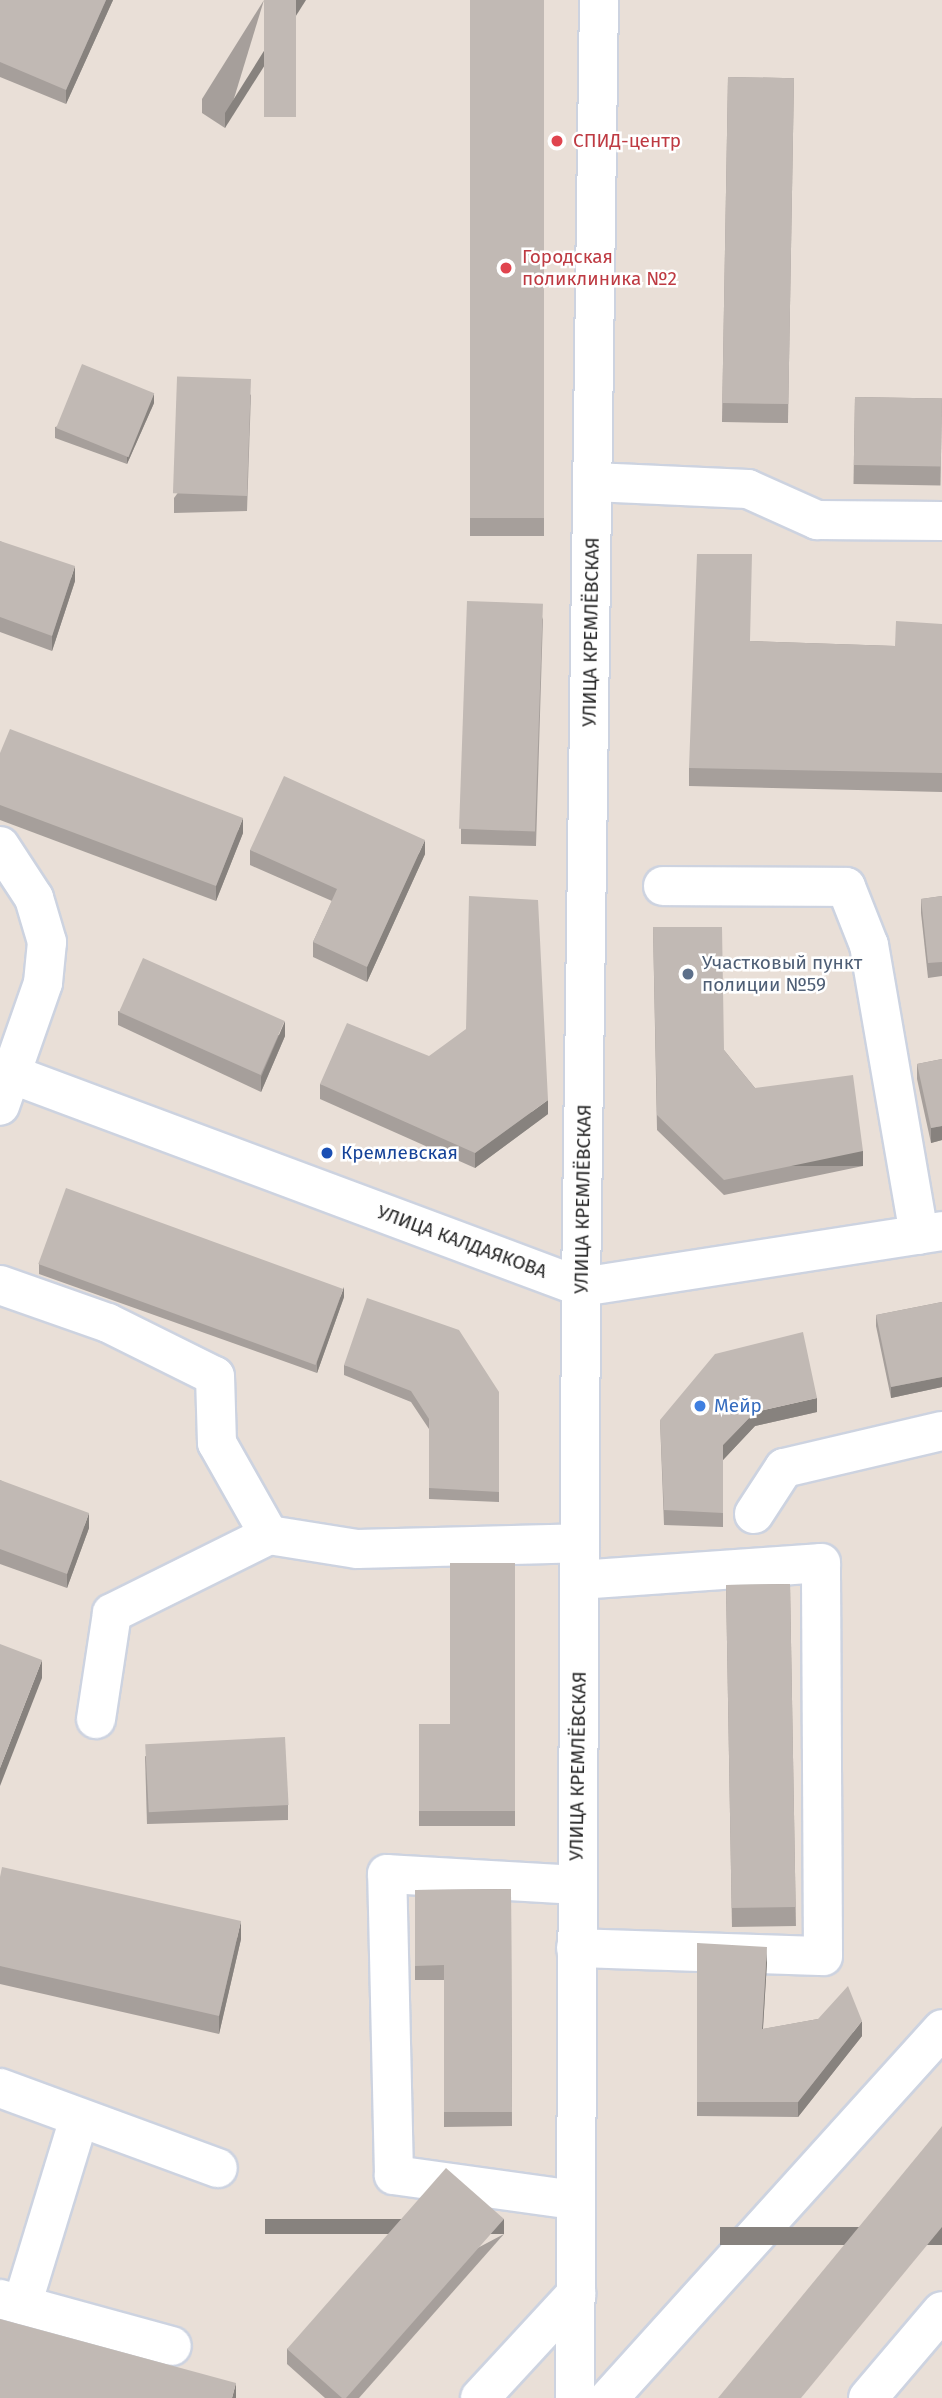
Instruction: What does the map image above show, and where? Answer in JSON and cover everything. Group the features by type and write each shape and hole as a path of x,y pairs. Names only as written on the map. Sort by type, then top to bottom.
{"street":[{"name":"УЛИЦА КРЕМЛЁВСКАЯ","path":"575,2398 573,2200 581,1287 599,0"},
{"path":"593,482 748,489 817,520 942,521"},
{"path":"0,846 34,898 47,942 43,983 4,1084"},
{"path":"663,887 846,887 869,945 930,1233"},
{"name":"УЛИЦА КАЛДАЯКОВА","path":"4,1084 581,1287 930,1233"},
{"path":"0,1285 108,1323 215,1376 217,1443 269,1535"},
{"path":"754,1514 784,1468 942,1431"},
{"path":"96,1720 113,1613 269,1535 357,1549 580,1561 821,1563 823,1956 576,1948"},
{"path":"573,2200 394,2175 387,1874 576,1885"},
{"path":"609,2398 942,2029"},
{"path":"0,2088 218,2168"},
{"path":"79,2119 11,2302 172,2346"},
{"path":"480,2398 576,2294"},
{"path":"868,2398 942,2311"}],"building":[{"path":"0,0 106,0 66,90 0,62"},
{"path":"264,0 296,0 296,117 264,117"},
{"name":"Городская поликлиника №2","path":"470,0 544,0 544,518 470,518"},
{"path":"728,77 794,78 788,404 722,403"},
{"path":"82,364 154,393 128,457 56,428"},
{"path":"177,376 251,379 247,496 173,493"},
{"path":"855,397 942,399 941,467 854,465"},
{"path":"0,541 75,566 52,636 0,617"},
{"path":"697,554 752,554 750,641 895,646 896,621 942,624 942,773 689,768"},
{"path":"467,601 543,604 535,832 459,829"},
{"path":"10,729 243,818 216,886 0,805 0,753"},
{"path":"284,776 425,840 367,967 313,942 337,889 250,850"},
{"path":"469,896 538,900 548,1100 475,1153 320,1084 347,1023 429,1056 466,1029"},
{"path":"942,896 942,962 928,963 921,899"},
{"path":"653,927 722,927 724,1050 755,1088 853,1075 863,1151 724,1180 657,1115"},
{"path":"143,958 285,1021 261,1075 119,1012"},
{"path":"942,1059 942,1126 931,1128 917,1064"},
{"path":"66,1188 343,1289 316,1365 38,1264"},
{"path":"367,1298 459,1330 499,1392 499,1492 429,1488 429,1419 411,1391 344,1365"},
{"path":"942,1302 942,1377 891,1387 876,1315"},
{"path":"803,1332 817,1398 755,1412 723,1445 723,1513 664,1510 660,1420 715,1354"},
{"path":"0,1480 89,1513 67,1574 0,1549"},
{"path":"450,1563 515,1563 515,1811 419,1811 419,1724 450,1724"},
{"path":"790,1584 796,1907 732,1908 726,1585"},
{"path":"0,1644 42,1660 0,1768"},
{"path":"285,1737 289,1805 149,1812 145,1744"},
{"path":"2,1867 241,1921 219,2016 0,1966"},
{"path":"511,1889 512,2112 444,2112 444,1965 415,1966 415,1890"},
{"path":"697,1943 767,1947 762,2029 818,2019 848,1986 862,2021 798,2102 697,2102"},
{"path":"942,2126 942,2227 801,2398 718,2398"},
{"path":"446,2168 504,2219 346,2398 342,2398 287,2349"},
{"path":"0,2319 236,2383 232,2398 0,2398"}],"place":[{"name":"СПИД-центр","path":"557,141"},
{"name":"Городская поликлиника №2","path":"506,268"},
{"name":"Участковый пункт полиции №59","path":"688,974"},
{"name":"Кремлевская","path":"327,1153"},
{"name":"Мейр","path":"700,1406"}]}
